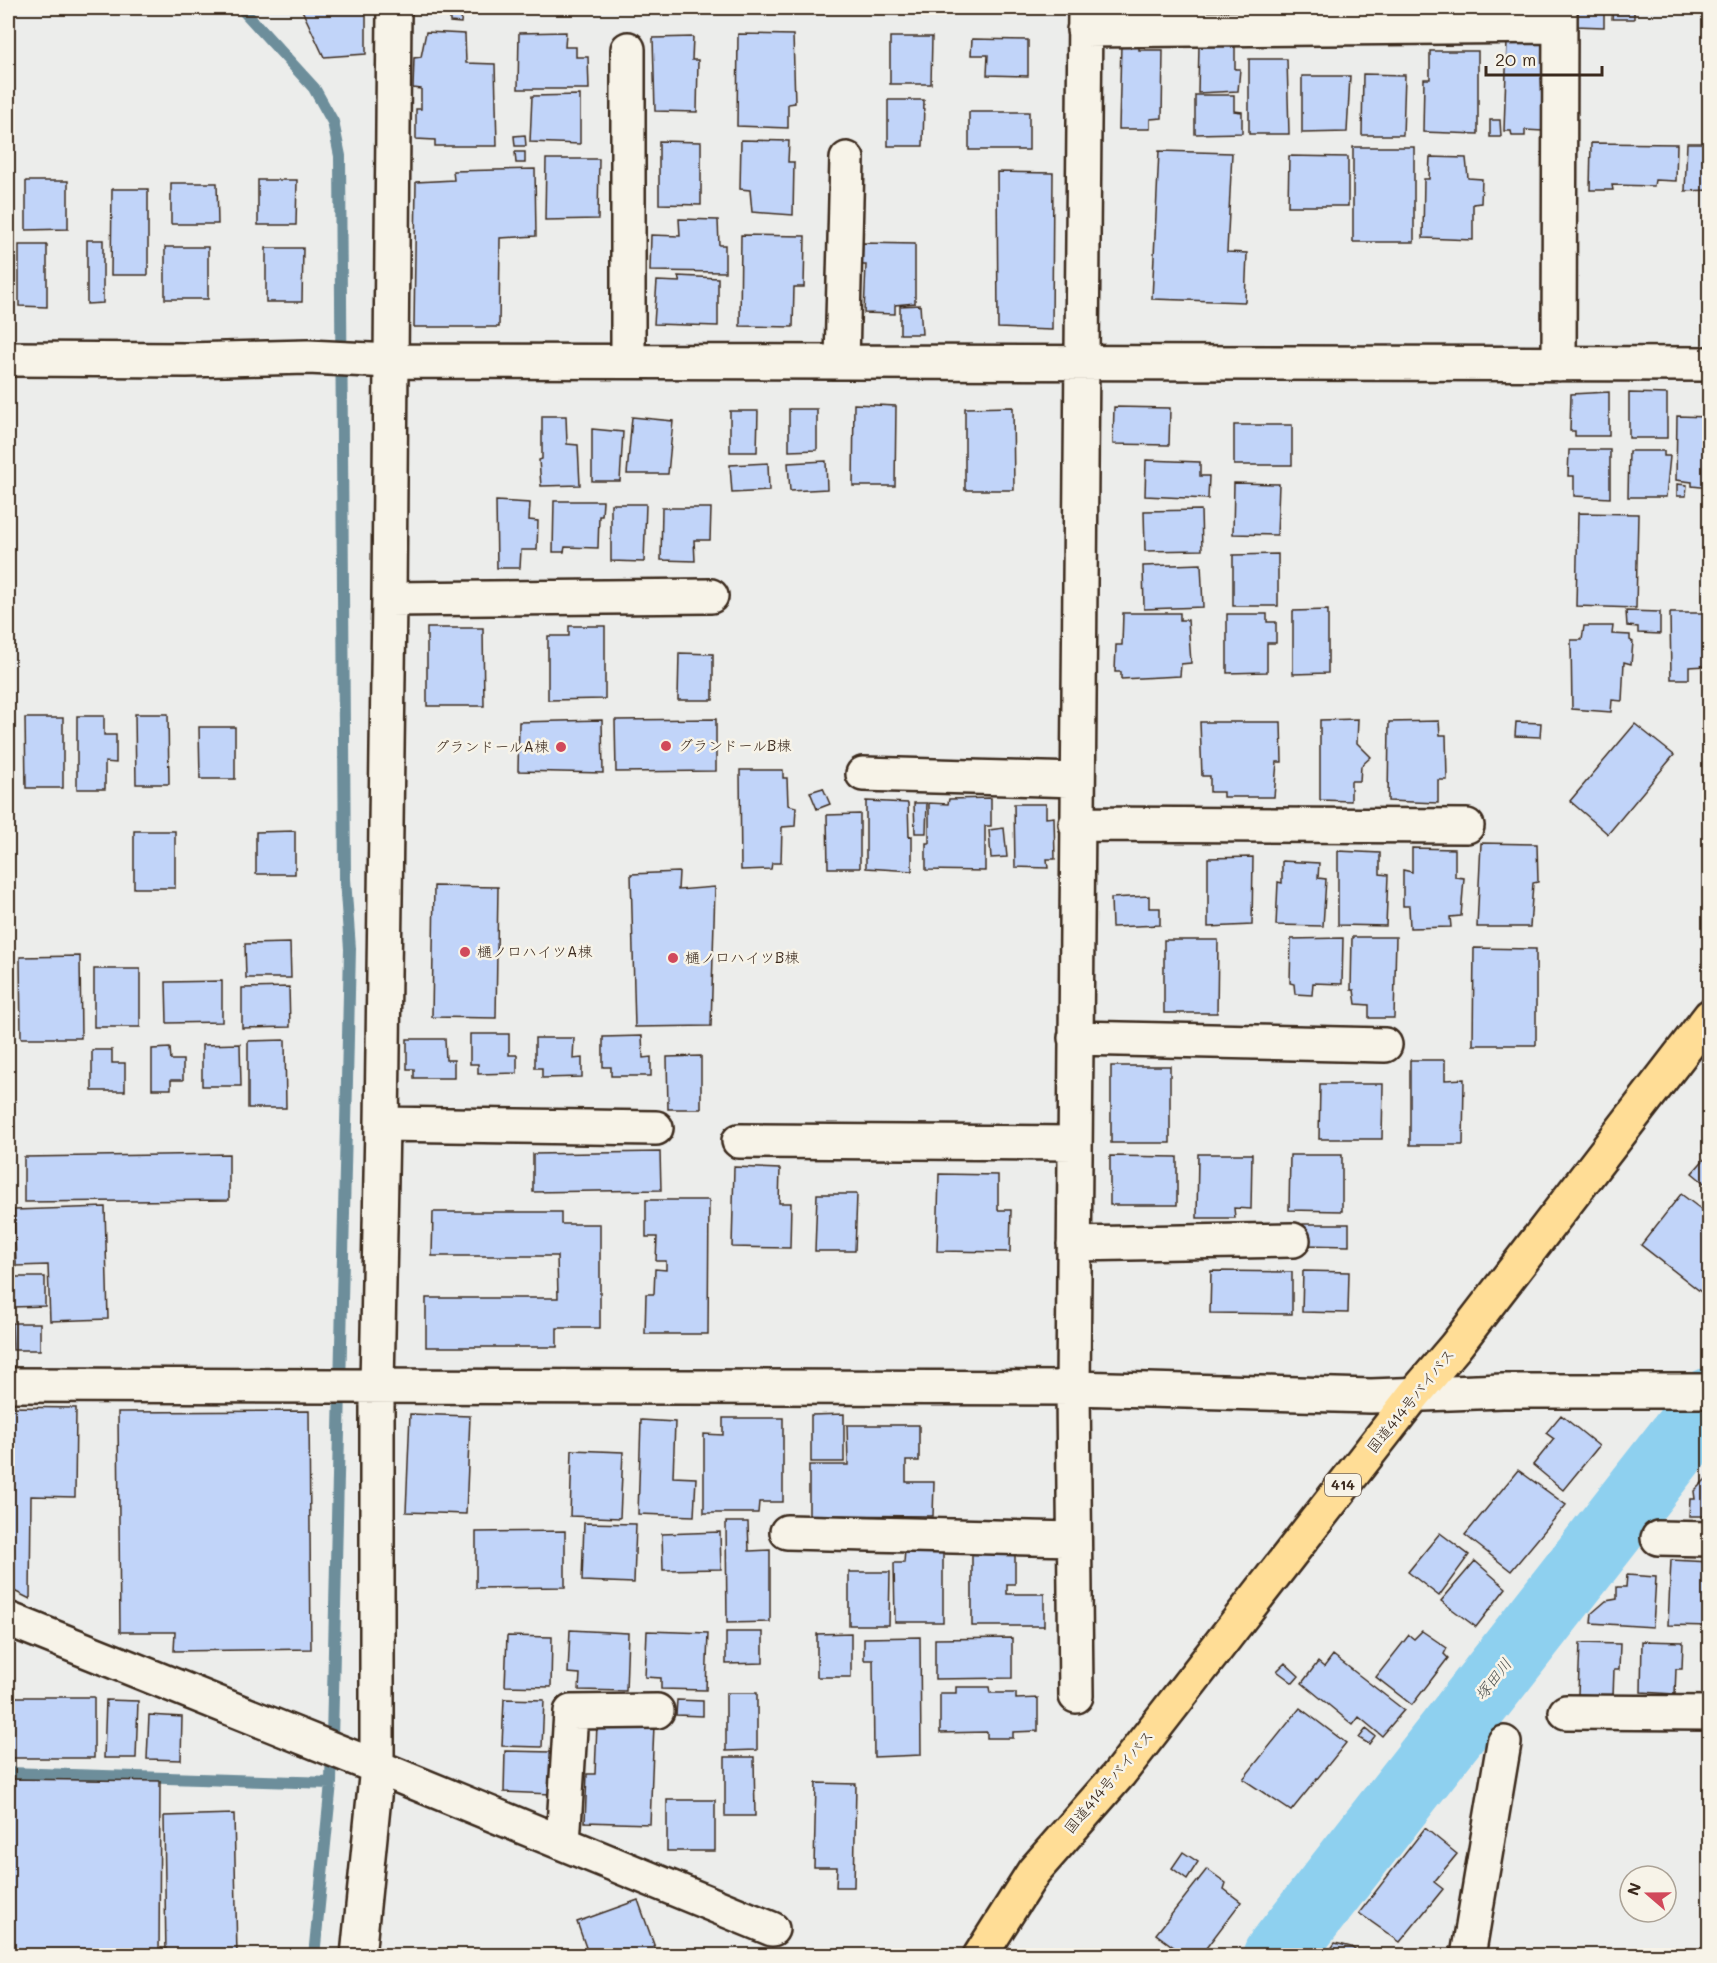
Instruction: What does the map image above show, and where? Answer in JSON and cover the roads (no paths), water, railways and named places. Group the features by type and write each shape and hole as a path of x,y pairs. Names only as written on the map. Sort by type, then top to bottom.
{"highway":[{"name":"国道414号バイパス","path":"980,1956 1034,1871 1119,1774 1414,1395 1455,1347 1710,1016"}],"street":[{"path":"358,1956 377,1767 377,1386 389,599 379,360 394,8"},
{"path":"1077,1696 1073,1388 1074,1143 1084,19 1560,17 1559,364"},
{"path":"628,49 628,361"},
{"path":"842,361 847,159"},
{"path":"8,359 187,360 308,357 379,360 1710,364"},
{"path":"389,599 711,596"},
{"path":"863,774 1077,780"},
{"path":"1076,824 1467,826"},
{"path":"1075,1038 1385,1045"},
{"path":"382,1124 656,1128"},
{"path":"739,1141 1074,1143"},
{"path":"1074,1244 1293,1240"},
{"path":"8,1385 1073,1388 1414,1395 1503,1391 1710,1391"},
{"path":"787,1532 1074,1539"},
{"path":"1658,1538 1710,1539"},
{"path":"8,1619 772,1929"},
{"path":"563,1843 571,1712 657,1711"},
{"path":"1566,1712 1710,1713"},
{"path":"1468,1956 1504,1743"}],"waterway":[{"path":"241,8 314,88 333,122 340,156 345,879 350,949 331,1783 314,1956"},
{"name":"塚田川","path":"1277,1956 1710,1402"},
{"path":"8,1773 331,1783"}],"place":[{"name":"グランドールB棟","path":"666,746"},
{"name":"グランドールA棟","path":"561,747"},
{"name":"樋ノ口ハイツA棟","path":"465,952"},
{"name":"樋ノ口ハイツB棟","path":"673,958"}]}
